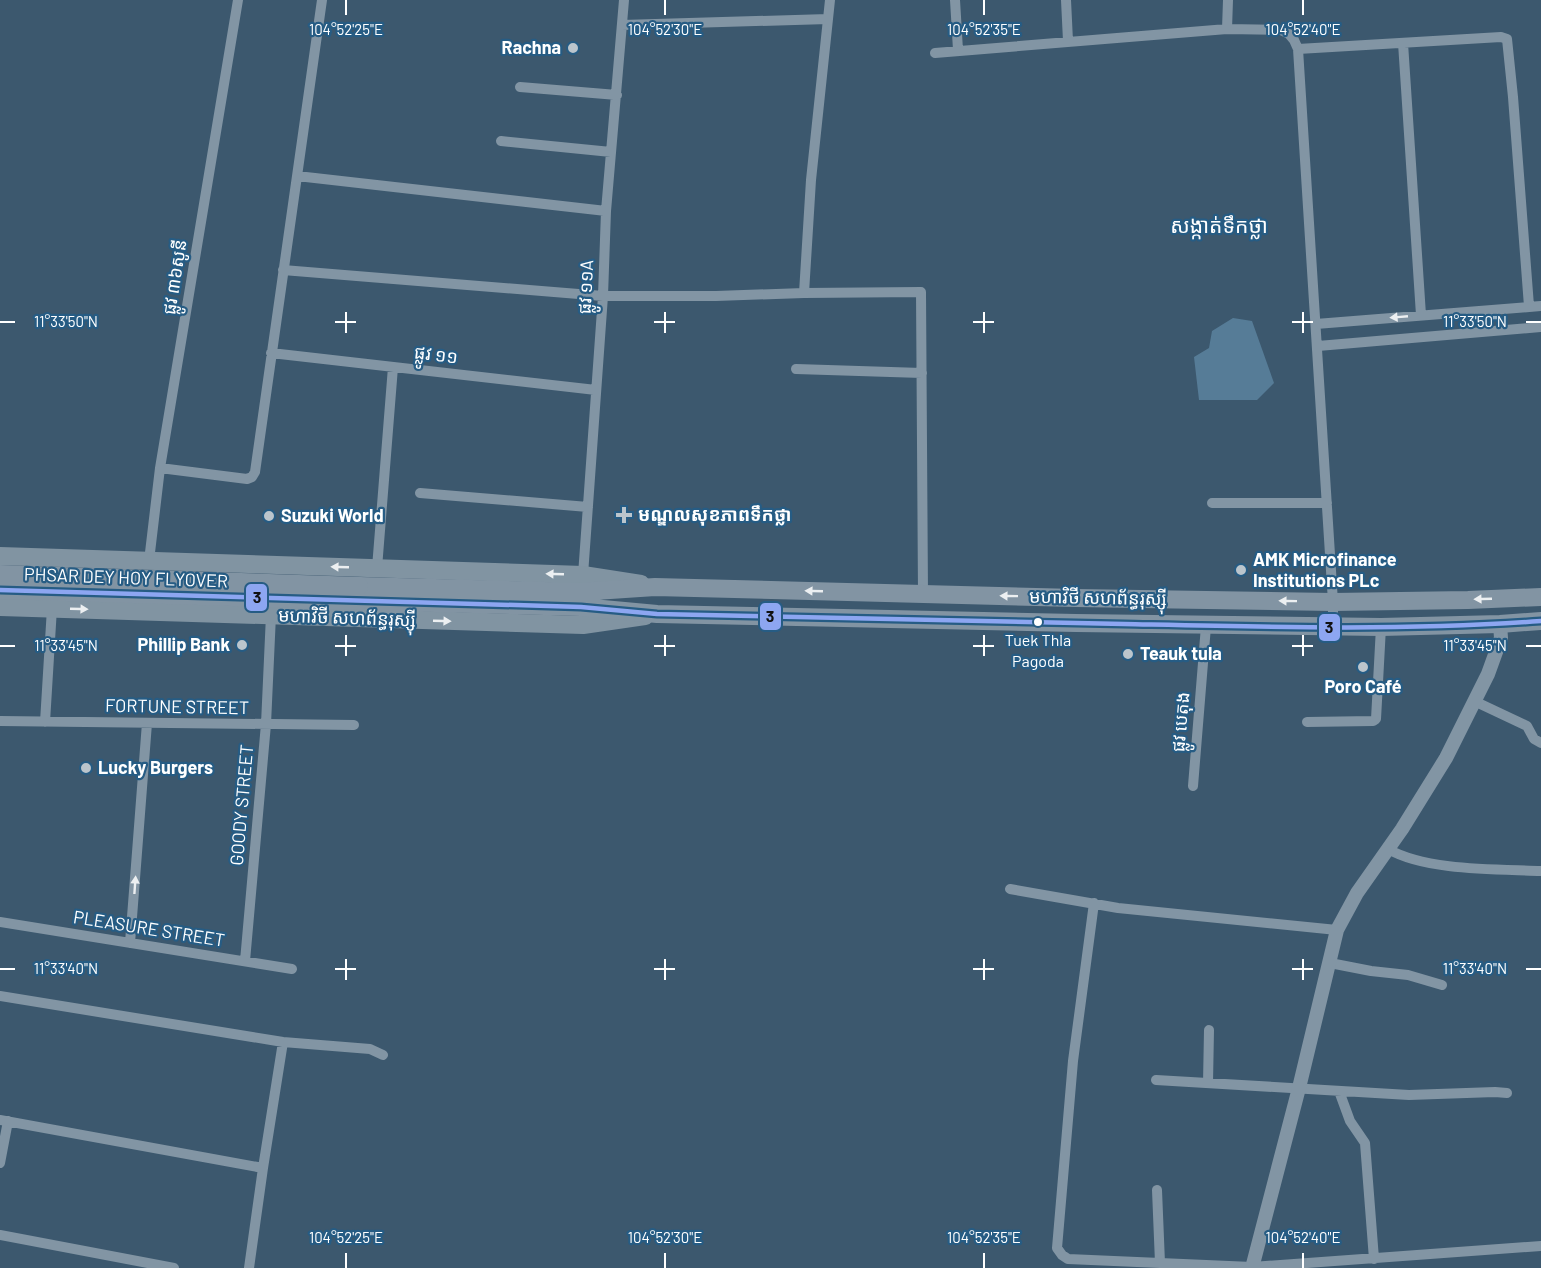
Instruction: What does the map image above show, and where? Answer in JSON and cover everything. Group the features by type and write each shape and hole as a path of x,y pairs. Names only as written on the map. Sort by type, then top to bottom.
{"highway":[{"name":"PHSAR DEY HOY FLYOVER","path":"0,574 359,593"},
{"name":"មហាវិថី សហព័ន្ធរុស្ស៊ី","path":"359,593 580,592 655,587 1333,602 1541,597"},
{"name":"PHSAR DEY HOY FLYOVER","path":"0,590 359,593"},
{"name":"មហាវិថី សហព័ន្ធរុស្ស៊ី","path":"359,593 657,614 1206,626 1381,627 1541,621"}],"main road":[{"name":"មហាវិថី សហព័ន្ធរុស្ស៊ី","path":"0,556 583,575 655,587"},
{"path":"30,608 18,597 14,580 20,565 33,557"},
{"name":"មហាវិថី សហព័ន្ធរុស្ស៊ី","path":"0,607 583,625 657,614"}],"street":[{"name":"ផ្លូវ ៣៦សូនី","path":"149,561 160,468 238,0"},
{"path":"160,468 247,479 255,472 322,0"},
{"name":"ផ្លូវ ១១A","path":"583,575 603,296 606,211 624,0"},
{"path":"804,293 807,221 830,0"},
{"path":"956,0 958,50"},
{"path":"1066,0 1068,41"},
{"path":"1227,29 1228,0"},
{"path":"622,25 828,19"},
{"path":"935,53 1227,29 1281,30 1294,40 1298,49 1318,346 1333,627"},
{"path":"1298,49 1501,37 1507,39 1529,306"},
{"path":"1403,43 1421,315"},
{"path":"520,87 617,95"},
{"path":"501,141 611,152"},
{"path":"297,176 606,211"},
{"path":"283,270 603,296 716,297 804,293 921,292 923,594"},
{"path":"1316,324 1541,306"},
{"path":"1318,346 1541,327"},
{"name":"ផ្លូវ ១១","path":"271,353 596,390"},
{"path":"377,568 393,367"},
{"path":"796,369 922,373"},
{"path":"420,493 588,507"},
{"path":"1212,503 1327,503"},
{"path":"45,722 52,608"},
{"name":"GOODY STREET","path":"245,961 266,724 271,615"},
{"path":"1252,1268 1337,930 1357,893 1446,758 1488,674 1501,638 1500,624"},
{"name":"ផ្លូវ បេតុង","path":"1193,786 1206,626"},
{"path":"1307,722 1373,721 1376,719 1381,627"},
{"path":"1474,701 1527,726 1534,740 1541,743"},
{"name":"FORTUNE STREET","path":"0,722 354,725"},
{"path":"130,943 147,723"},
{"path":"1388,849 1413,860 1444,865 1541,871"},
{"path":"1010,890 1118,908 1337,930"},
{"path":"1094,903 1073,1061 1057,1248 1062,1255 1068,1259 1252,1268 1541,1246"},
{"name":"PLEASURE STREET","path":"0,922 292,969"},
{"path":"1330,963 1408,975 1442,985"},
{"path":"0,996 283,1042 370,1049 383,1055"},
{"path":"1208,1083 1209,1030"},
{"path":"249,1268 283,1042"},
{"path":"1156,1080 1409,1095 1507,1093"},
{"path":"1339,1091 1350,1120 1365,1143 1374,1259"},
{"path":"0,1163 4,1120 263,1168"},
{"path":"1157,1190 1160,1263"},
{"path":"0,1235 174,1268"},
{"path":"1419,1256 1420,1268"}],"water":[{"path":"1233,318 1252,321 1274,383 1257,400 1199,400 1194,357 1209,348 1212,331"}],"transit line":[{"name":"3","path":"0,590 581,607 657,614 1228,626 1385,627 1541,621"}],"place":[{"name":"Rachna","path":"573,48"},
{"name":"មណ្ឌលសុខភាពទឹកថ្លា","path":"624,515"},
{"name":"Suzuki World","path":"269,516"},
{"name":"AMK Microfinance Institutions PLc","path":"1241,570"},
{"name":"Tuek Thla Pagoda","path":"1038,622"},
{"name":"Phillip Bank","path":"242,645"},
{"name":"Teauk tula","path":"1128,654"},
{"name":"Poro Café","path":"1363,667"},
{"name":"Lucky Burgers","path":"86,768"}],"district":[{"name":"សង្កាត់ទឹកថ្លា","path":"1219,226"}]}
